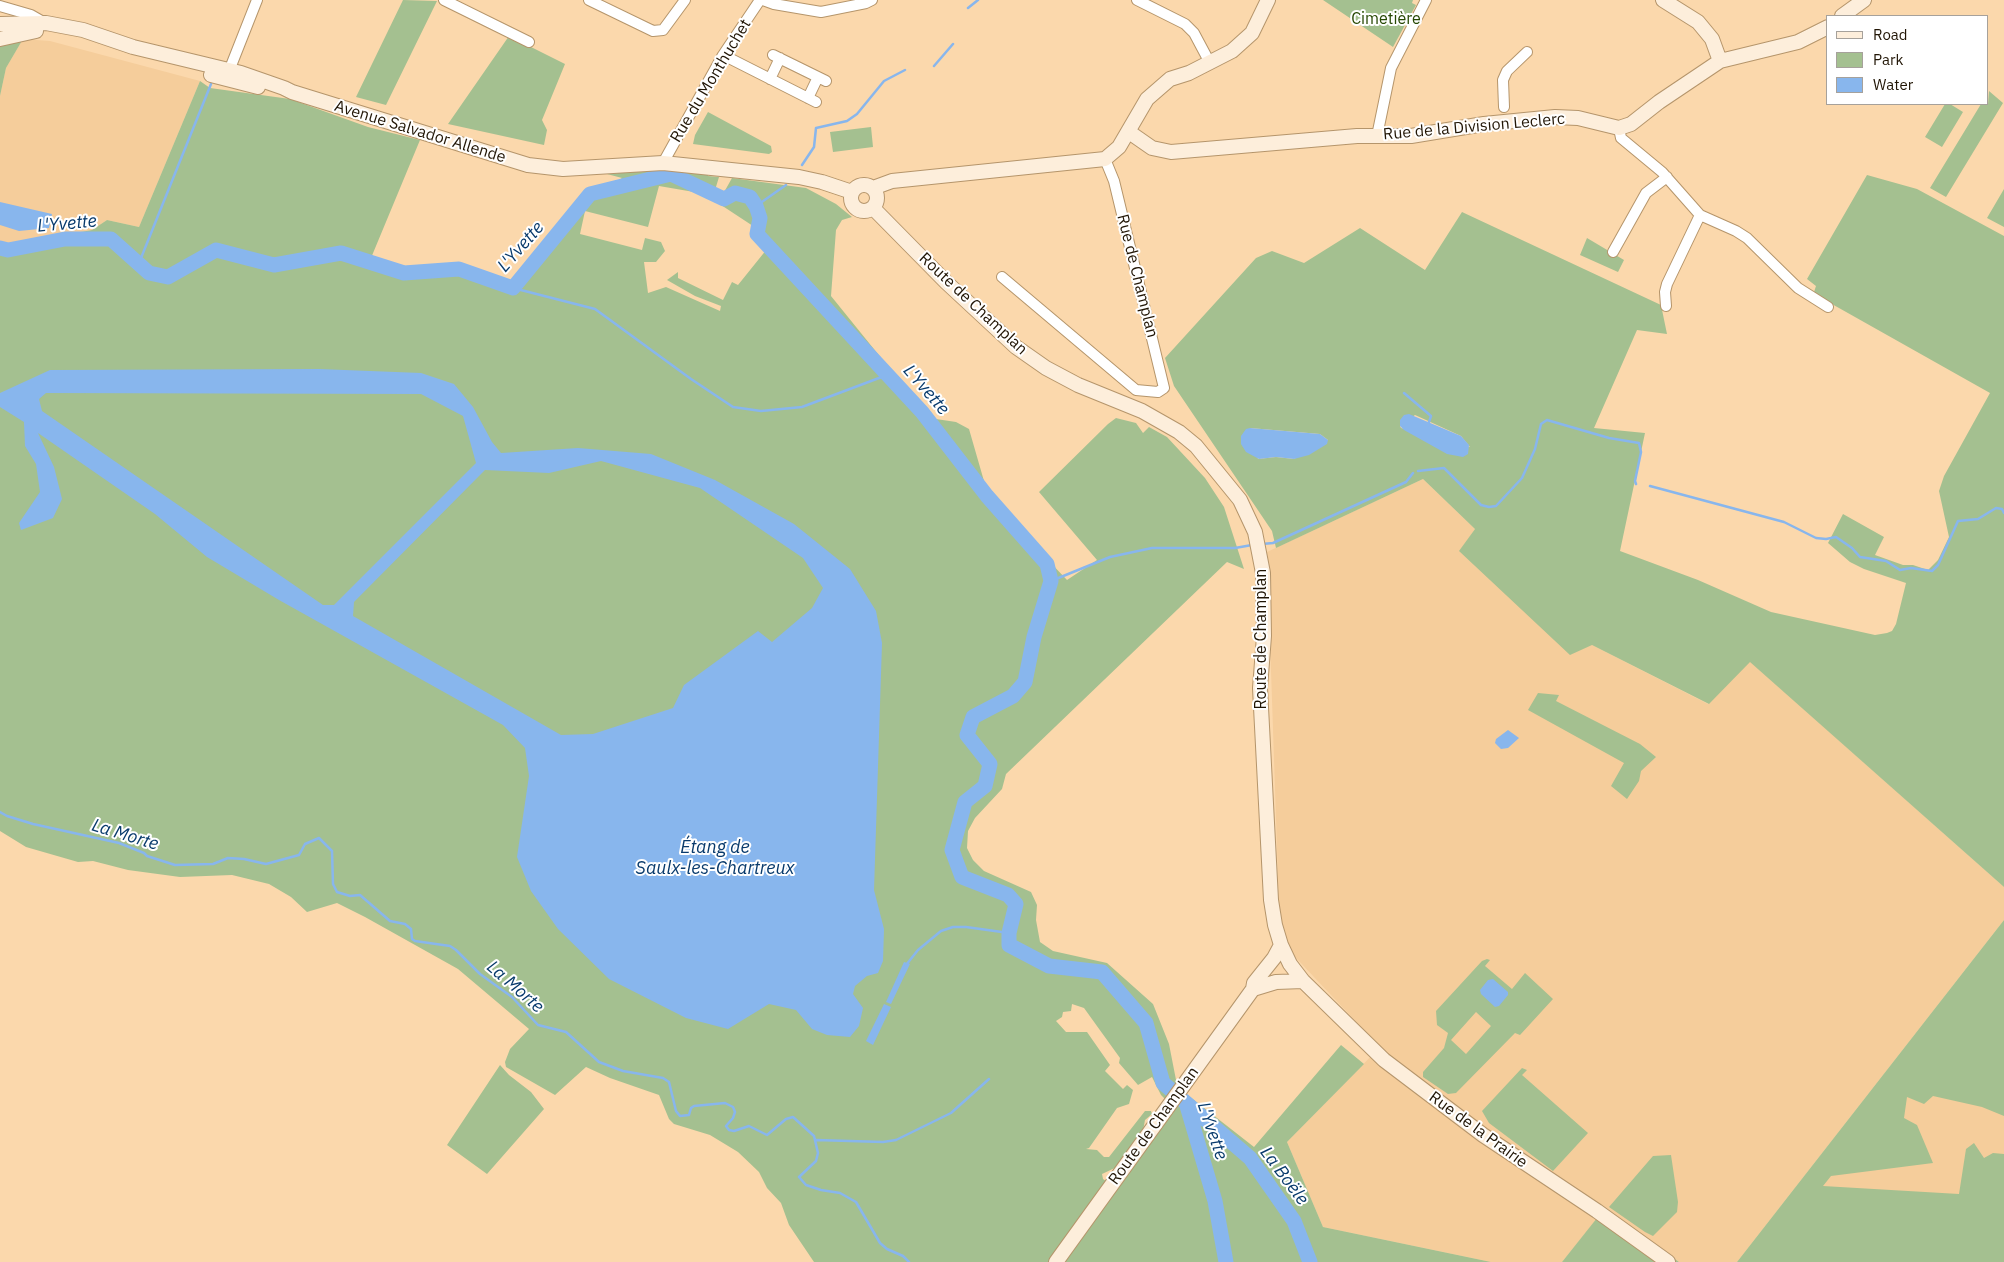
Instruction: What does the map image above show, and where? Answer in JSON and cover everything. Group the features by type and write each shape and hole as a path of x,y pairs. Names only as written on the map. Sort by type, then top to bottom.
{"main road":[{"path":"873,188 892,181 1105,159 1119,147 1147,99 1170,79 1210,63 1232,51 1252,33 1268,0"},
{"path":"1663,0 1698,22 1712,39 1720,61"},
{"path":"1843,15 1864,0"},
{"name":"Avenue Salvador Allende","path":"46,23 83,30 132,47 284,88 528,165 563,169 663,163 799,177 852,192"},
{"path":"0,24 46,23"},
{"path":"1619,128 1631,124 1659,102 1720,61 1798,42 1826,28"},
{"path":"0,39 39,30 84,37 131,53 227,74"},
{"name":"Rue de la Division Leclerc","path":"1129,132 1152,148 1171,152 1357,136 1420,135 1495,118 1566,117 1619,128"},
{"path":"865,184 873,188 876,195 874,206 863,211 855,207 851,200 852,192 865,184"},
{"name":"Route de Champlan","path":"874,206 876,211 932,268 1016,347 1046,368 1078,385 1165,422 1196,446 1213,465 1231,496 1263,573 1264,636 1260,688 1271,900 1275,925 1281,945 1290,964 1303,981"},
{"name":"Route de Champlan","path":"1056,1262 1253,990 1254,982 1274,958 1281,945"},
{"path":"1253,990 1276,982 1303,981"},
{"name":"Rue de la Prairie","path":"1303,981 1384,1060 1483,1136 1597,1211 1668,1262"}],"street":[{"path":"227,74 257,0"},
{"path":"444,0 529,42"},
{"path":"589,0 653,31 663,30 685,0"},
{"path":"762,0 820,12 872,0"},
{"name":"Rue du Monthuchet","path":"663,163 723,55 762,0"},
{"path":"1137,0 1185,24 1194,33 1210,63"},
{"path":"1377,136 1391,68 1426,0"},
{"name":"Avenue Salvador Allende","path":"0,6 31,15 46,23"},
{"name":"Rue de la Division Leclerc","path":"1495,118 1507,71 1527,52"},
{"path":"723,55 770,80 812,100 822,79 777,57 770,80"},
{"path":"1619,128 1621,138 1666,177 1700,215 1747,238 1798,288 1828,307"},
{"name":"Rue de Champlan","path":"1002,277 1136,390 1158,392 1164,388 1114,181 1105,159"},
{"path":"1613,252 1646,193 1666,177"},
{"path":"1666,306 1665,292 1667,284 1700,215"}],"shaded area":[{"path":"23,39 50,41 200,81 139,227 107,220 92,230 8,245 0,244 0,96 6,68"},
{"path":"1423,479 1475,529 1460,551 1592,645 1708,704 1750,661 2004,887 2004,920 1737,1262 1679,1262 1606,1208 1562,1262 1491,1262 1323,1227 1287,1142 1380,1047 1297,959 1286,942 1279,907 1267,552"},
{"path":"2004,936 2004,1262 1753,1262"}],"green space":[{"path":"403,0 437,1 386,105 356,97"},
{"name":"Cimetière","path":"1323,0 1413,0 1412,3 1416,5 1393,47"},
{"path":"509,36 565,64 542,120 547,130 544,145 448,124"},
{"path":"23,39 6,68 0,96 0,45"},
{"path":"200,81 210,88 290,99 368,127 420,140 371,258 403,269 458,265 512,284 541,245 580,202 622,178 607,174 670,169 708,174 708,176 719,177 712,200 694,192 659,186 648,227 585,211 580,234 642,250 645,238 661,242 665,251 656,262 644,262 648,293 666,287 720,311 721,306 695,296 667,280 678,272 678,278 723,300 732,282 738,285 771,244 753,226 718,203 732,178 806,188 836,204 852,217 842,220 836,230 831,296 920,406 936,419 956,422 969,429 986,488 1007,517 1067,580 1097,560 1039,492 1116,418 1136,423 1143,433 1149,427 1167,437 1205,478 1224,507 1244,569 1227,562 1006,774 1002,789 975,818 968,831 967,848 973,860 984,871 1031,892 1037,905 1036,920 1040,942 1053,951 1107,963 1153,1004 1169,1044 1177,1085 1165,1099 1152,1077 1138,1085 1119,1063 1120,1058 1084,1008 1072,1004 1071,1011 1063,1012 1062,1017 1056,1021 1066,1032 1087,1032 1110,1065 1105,1071 1123,1089 1127,1085 1133,1090 1129,1104 1117,1108 1089,1148 1086,1149 1097,1150 1104,1157 1109,1157 1145,1111 1151,1111 1152,1114 1145,1120 1143,1131 1117,1167 1102,1174 1103,1179 1106,1181 1104,1186 1050,1262 814,1262 789,1225 781,1203 767,1188 759,1172 738,1152 710,1135 674,1124 669,1119 659,1095 610,1078 586,1067 555,1095 506,1067 505,1062 510,1049 529,1029 458,969 365,917 337,903 307,912 291,897 269,884 232,875 180,877 128,870 93,861 78,862 26,847 0,831 0,244 8,245 92,230 107,220 139,227"},
{"path":"1989,91 2003,103 1946,197 1930,188 1980,105 1989,105"},
{"path":"1944,105 1952,105 1963,112 1942,147 1925,137"},
{"path":"708,112 771,146 772,152 769,154 693,144 695,135"},
{"path":"871,127 873,147 833,152 830,132"},
{"path":"1867,175 1917,189 2004,236 2004,887 1750,662 1709,704 1592,645 1570,655 1459,551 1475,529 1423,479 1276,548 1272,531 1174,386 1165,358 1256,258 1272,251 1304,263 1360,228 1425,270 1462,212 1661,305 1667,334 1637,330 1594,428 1645,433 1620,551 1698,580 1771,612 1875,635 1887,633 1892,631 1896,624 1906,583 1864,569 1850,562 1828,543 1843,514 1884,537 1875,555 1903,565 1913,565 1928,570 1938,560 1949,537 1939,491 1944,476 1990,393 1823,299 1814,292 1816,286 1807,279","holes":["1415,415 1461,436 1470,447 1401,428 1400,426","1250,428 1320,434 1328,440 1294,459 1276,457 1258,459"]},
{"path":"2004,189 2004,227 1987,218"},
{"path":"1587,238 1624,260 1618,272 1580,255"},
{"path":"1538,693 1559,695 1556,701 1640,744 1656,757 1641,771 1639,781 1627,799 1611,786 1624,763 1528,710"},
{"path":"2004,920 2004,1116 1982,1107 1933,1096 1924,1104 1907,1097 1904,1118 1917,1125 1933,1163 1831,1176 1823,1186 1959,1194 1966,1149 1974,1143 1984,1158 1993,1153 2004,1154 2004,1262 1737,1262"},
{"path":"1490,960 1485,966 1512,989 1525,973 1553,999 1520,1035 1515,1033 1456,1093 1448,1094 1423,1077 1423,1072 1444,1048 1448,1033 1437,1025 1436,1011 1482,961","holes":["1476,1012 1491,1026 1466,1054 1451,1040"]},
{"path":"1341,1045 1364,1064 1287,1142 1323,1227 1491,1262 1063,1262 1185,1093 1254,1147"},
{"path":"500,1065 509,1075 531,1092 544,1109 487,1174 447,1145"},
{"path":"1522,1068 1527,1070 1522,1075 1588,1133 1553,1171 1489,1123 1482,1111"},
{"path":"1671,1155 1678,1202 1677,1212 1653,1236 1609,1207 1653,1156"},
{"path":"1605,1208 1679,1262 1562,1262"}],"water":[{"path":"0,202 52,214 49,228 19,231 0,225"},
{"name":"Étang de Saulx-les-Chartreux","path":"319,369 421,373 454,384 473,407 492,442 501,453 578,448 651,454 715,480 794,524 850,569 876,611 882,643 874,890 884,929 883,961 878,973 867,976 855,986 853,994 863,1008 859,1026 850,1037 827,1035 812,1029 796,1010 769,1004 728,1029 686,1018 609,979 558,929 531,891 517,857 529,776 525,748 503,725 279,600 207,557 155,514 38,433 54,467 62,499 53,518 21,530 19,523 40,492 36,464 25,446 24,422 0,407 0,393 50,370","holes":["46,393 421,394 463,416 476,463 334,605 323,605 42,411 39,399","601,461 700,488 803,558 823,588 812,608 772,642 758,631 684,685 673,708 593,734 561,735 353,616 354,602 485,470 549,473"]},
{"path":"1409,414 1461,436 1469,445 1468,454 1463,457 1447,454 1404,430 1400,426 1400,420 1404,415"},
{"path":"1246,429 1320,434 1328,440 1327,444 1309,455 1294,459 1276,457 1259,459 1246,452 1241,444 1241,436"},
{"path":"1508,730 1519,738 1508,748 1501,749 1495,743 1496,739"},
{"path":"904,962 910,964 891,1004 886,1002"},
{"path":"1493,979 1508,992 1508,995 1499,1006 1495,1007 1481,994 1480,990 1488,980"},
{"path":"884,1004 891,1007 873,1045 866,1041"}],"waterway":[{"path":"968,8 978,0"},
{"path":"934,66 953,44"},
{"path":"802,165 814,147 816,128 847,121 857,114 884,81 905,70"},
{"path":"139,263 211,84"},
{"name":"L'Yvette","path":"0,248 8,250 65,239 111,239 149,273 168,277 216,250 274,265 341,253 404,273 459,269 513,288 590,194 671,174 724,199 735,193 750,197 756,206 760,218 757,234 922,412 987,496 1047,564 1051,581 1034,637 1025,682 1013,696 973,717 967,735 990,764 985,786 965,802 952,850 962,877 1008,895 1016,904 1009,933 1009,945 1049,966 1102,972 1146,1023 1163,1083 1250,1158 1294,1221 1310,1262"},
{"path":"756,206 786,185"},
{"path":"513,288 595,309 733,407 761,411 802,407 887,375"},
{"path":"1404,393 1431,416 1428,425"},
{"path":"1418,471 1444,468 1481,505 1496,506 1522,478 1535,449 1541,424 1547,420 1609,438 1639,443 1641,452 1636,484"},
{"path":"1262,544 1273,543 1406,482 1413,473"},
{"path":"1650,486 1784,522 1816,538 1836,537 1852,548 1860,557 1886,561 1900,570 1911,568 1932,571 1938,565 1958,521 1978,519 1996,508 2002,509 2004,513"},
{"path":"1051,581 1110,557 1152,548 1235,548 1252,545"},
{"name":"La Morte","path":"0,812 33,824 119,843 147,856 175,865 213,864 228,858 244,859 266,864 299,855 305,844 319,838 332,851 333,884 337,892 350,896 360,895 390,921 405,924 411,929 412,939 415,941 450,946 480,974 512,997 538,1025 566,1032 599,1062 623,1071 663,1078 669,1082 676,1111 680,1116 689,1115 691,1108 694,1106 725,1103 733,1107 735,1112 733,1118 726,1126 729,1130 734,1131 749,1126 767,1135 786,1119 793,1117 814,1136 818,1153 816,1161 799,1177 806,1185 840,1193 856,1202 880,1243 887,1249 903,1256 909,1262"},
{"path":"906,965 918,950 941,931 953,927 1009,933"},
{"path":"816,1140 883,1142 896,1140 951,1113 989,1079"},
{"name":"L'Yvette","path":"1187,1106 1215,1201 1226,1262"}],"water label":[{"name":"La Boële","path":"1284,1176"}]}
